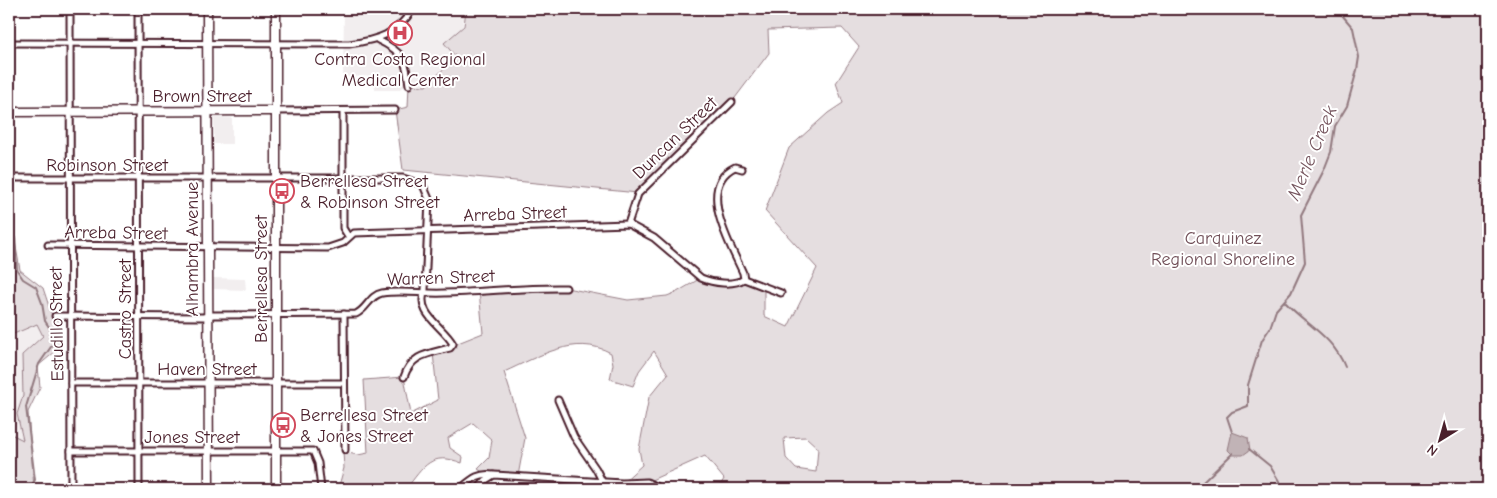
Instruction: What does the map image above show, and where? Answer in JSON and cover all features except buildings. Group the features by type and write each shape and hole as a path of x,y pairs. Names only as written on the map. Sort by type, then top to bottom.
{"main road":[{"name":"Alhambra Avenue","path":"207,9 206,178 209,489"},
{"name":"Berrellesa Street","path":"276,9 276,489"},
{"name":"Brown Street","path":"9,112 276,111"}],"street":[{"name":"Estudillo Street","path":"70,9 71,489"},
{"name":"Castro Street","path":"138,9 139,489"},
{"path":"9,43 344,44 378,40 398,28 413,9"},
{"path":"378,40 394,48 403,58 409,85"},
{"name":"Duncan Street","path":"628,224 638,194 732,102"},
{"path":"343,110 344,228 348,236"},
{"name":"Brown Street","path":"276,111 395,110"},
{"path":"742,168 735,167 727,170 721,179 716,199 716,211 744,279 781,293"},
{"name":"Robinson Street","path":"9,178 403,178 423,185 429,199 423,294"},
{"path":"628,224 654,238 701,278 709,281 728,282 739,282 744,279"},
{"name":"Arreba Street","path":"48,245 328,248 337,246 354,233 628,224"},
{"name":"Warren Street","path":"56,316 139,317 344,314 362,311 375,296 382,293 423,294 530,287 566,288"},
{"path":"404,377 408,365 418,358 450,348 453,344 425,311 422,299 423,294"},
{"path":"344,314 345,450"},
{"name":"Haven Street","path":"71,383 344,383"},
{"path":"558,400 574,437 596,469 600,480 607,489 612,482"},
{"name":"Jones Street","path":"71,450 313,451 318,463 321,489"},
{"path":"460,489 473,478 484,473 612,482 647,482 661,489"},
{"path":"478,489 486,480 494,475"}],"shaded area":[{"path":"344,9 466,9 456,56 426,86 409,85 397,90 375,90 374,76 343,77"},
{"path":"214,117 232,118 232,144 214,144"},
{"path":"9,264 43,337 22,355 23,396 17,414 23,439 21,483 9,484"},
{"path":"213,278 245,279 246,290 212,289"},
{"path":"1232,432 1248,438 1250,450 1243,455 1233,455 1228,450"}],"green space":[{"name":"Carquinez Regional Shoreline","path":"466,9 1488,9 1488,489 718,489 724,479 705,456 647,482 622,483 642,465 639,449 649,397 668,374 654,351 639,371 633,386 610,379 613,364 611,353 597,347 584,345 557,349 504,372 525,438 518,476 484,473 478,469 489,458 492,440 473,423 448,438 450,448 463,457 462,463 443,459 435,460 423,468 406,489 338,489 344,468 343,452 358,455 368,453 364,380 404,377 411,414 438,400 433,353 483,333 479,291 566,288 628,300 667,296 701,278 728,282 744,279 764,287 764,316 788,327 817,268 765,211 789,148 828,113 843,103 836,83 859,47 842,28 768,30 769,53 732,102 638,193 403,170 395,110 408,107 409,85 426,86 456,57 444,43 464,26","holes":["806,437 818,448 816,472 796,469 786,458 784,438"]},
{"path":"9,218 11,218 20,270 43,288 62,346 38,366 40,387 28,412 34,488 31,489 9,489 9,433 23,440 17,414 23,396 22,355 43,336 37,324 9,336"}],"waterway":[{"name":"Merle Creek","path":"1232,432 1227,417 1232,412 1248,406 1248,385 1262,340 1270,328 1276,310 1291,293 1305,262 1301,215 1331,152 1335,126 1347,106 1357,70 1359,57 1353,28 1337,9"},
{"path":"9,230 15,238 17,270 23,279 36,287 42,303 45,321 55,336 53,344 39,364 26,407 35,480 29,489"},
{"path":"1285,302 1334,347 1345,367"},
{"path":"1249,449 1270,466 1282,486"},
{"name":"Merle Creek","path":"1201,484 1233,453"}],"place":[{"name":"Contra Costa Regional Medical Center","path":"400,33"},
{"name":"Berrellesa Street & Robinson Street","path":"282,191"},
{"name":"Berrellesa Street & Jones Street","path":"283,425"}]}
